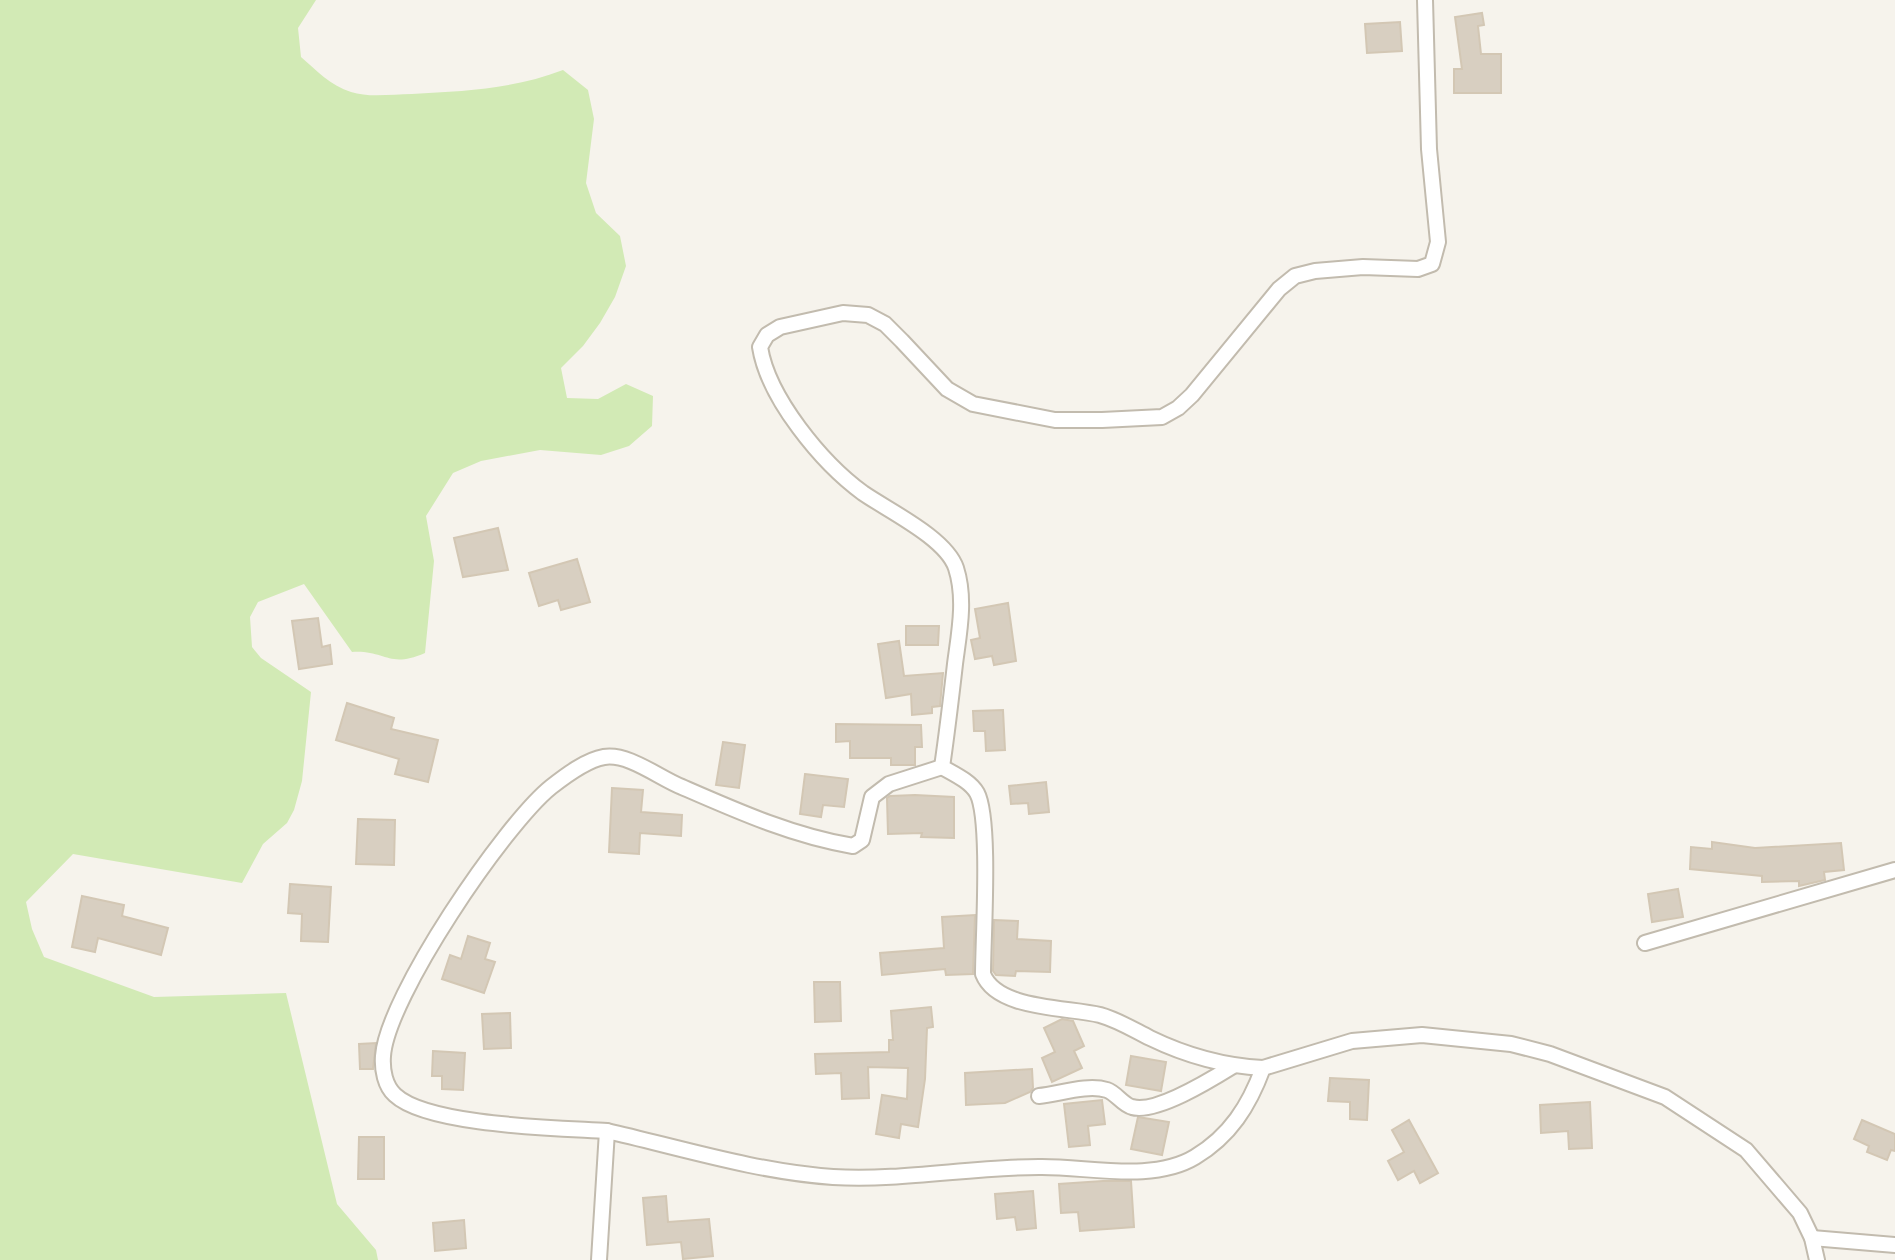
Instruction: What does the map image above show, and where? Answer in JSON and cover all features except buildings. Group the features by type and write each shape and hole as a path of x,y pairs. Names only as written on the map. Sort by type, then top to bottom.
{"street":[{"path":"942,767 961,609 955,564 944,548 859,490 823,458 788,411 763,368 760,347 767,335 780,327 806,319 843,313 868,315 885,324 947,389 973,404 1055,420 1162,417 1192,395 1279,289 1295,276 1336,269 1418,269 1432,264 1438,242 1429,149 1425,0"},
{"path":"942,767 889,784 872,797 862,840 853,846 791,831 679,786 620,758 608,757 582,767 551,787 516,824 441,931 403,996 388,1034 383,1056 387,1087 397,1098 423,1111 495,1124 607,1131 784,1173 886,1178 1041,1167 1152,1171 1174,1166 1195,1157 1232,1127 1252,1099 1263,1068"},
{"path":"942,767 974,789 979,798 985,839 983,974 994,990 1055,1010 1099,1015 1153,1039 1233,1066 1263,1068 1352,1041 1422,1035 1511,1044 1550,1054 1665,1097 1746,1150 1800,1213 1812,1238 1817,1260"},
{"path":"1645,943 1895,870"},
{"path":"1039,1096 1088,1089 1106,1090 1129,1107 1142,1107 1197,1089 1233,1066"},
{"path":"599,1260 607,1131"},
{"path":"1812,1238 1895,1245"}],"green space":[{"path":"0,0 316,0 298,28 301,57 330,82 351,92 381,95 470,90 526,81 563,70 588,90 594,119 586,183 596,213 620,236 626,266 615,297 600,323 561,368 567,398 598,399 626,384 653,396 652,426 629,446 601,455 540,450 481,461 453,473 426,516 434,561 425,653 395,659 352,652 304,584 258,602 250,617 252,647 261,658 311,692 302,781 294,810 287,823 263,844 242,883 73,854 26,902 32,929 44,957 154,997 286,993 337,1204 376,1250 378,1260 0,1260"}]}
